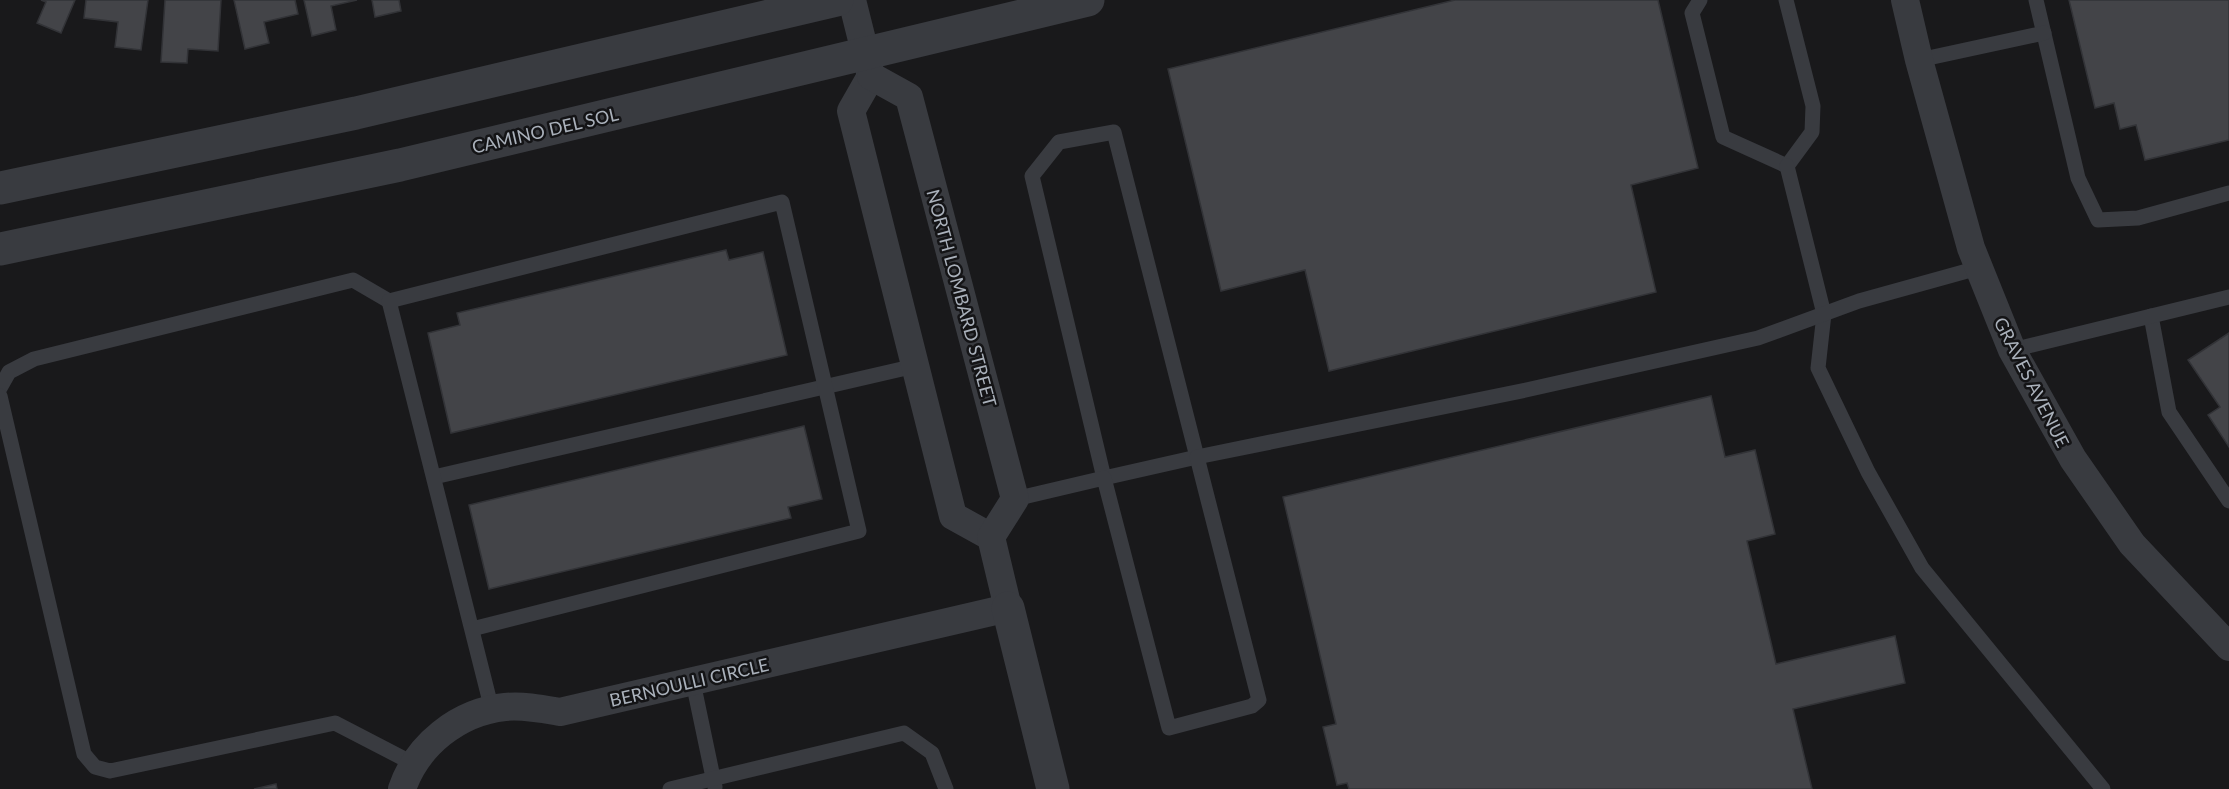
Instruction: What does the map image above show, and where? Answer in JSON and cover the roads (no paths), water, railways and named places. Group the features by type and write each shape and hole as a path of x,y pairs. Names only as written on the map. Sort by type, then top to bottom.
{"street":[{"path":"0,188 356,113 837,0"},
{"path":"852,0 868,65 851,111 953,516 991,537"},
{"name":"CAMINO DEL SOL","path":"0,249 868,65 1088,0"},
{"name":"GRAVES AVENUE","path":"1905,0 1919,60 1978,268 2012,350 2073,459 2132,544 2229,647"},
{"name":"NORTH LOMBARD STREET","path":"868,65 909,97 1015,499"},
{"path":"1015,499 991,537 1053,789"},
{"name":"BERNOULLI CIRCLE","path":"402,789 406,775 422,751 444,730 469,716 505,707 560,712 1008,608"}],"lane":[{"path":"1700,0 1692,13 1723,137 1787,166"},
{"path":"1786,0 1813,106 1812,132 1787,166"},
{"path":"2036,0 2078,178 2098,220 2138,218 2229,193"},
{"path":"1919,60 2044,33"},
{"path":"1114,132 1260,700 1252,706 1169,728 1104,478 1032,176 1059,142 1114,132"},
{"path":"1787,166 1824,314 1818,368 1868,472 1922,568 2103,789"},
{"path":"0,388 9,372 34,359 353,280 389,301 782,202 859,531 472,629"},
{"path":"1015,499 1197,457 1526,390 1758,338 1859,301 1978,268"},
{"path":"2012,350 2229,297"},
{"path":"389,301 492,710"},
{"path":"2151,316 2169,412 2229,501"},
{"path":"434,477 915,366"},
{"path":"0,396 84,754 95,767 110,771 335,723 414,764"},
{"path":"693,682 715,784"},
{"path":"670,789 715,784 904,733 932,753 946,789"}]}
